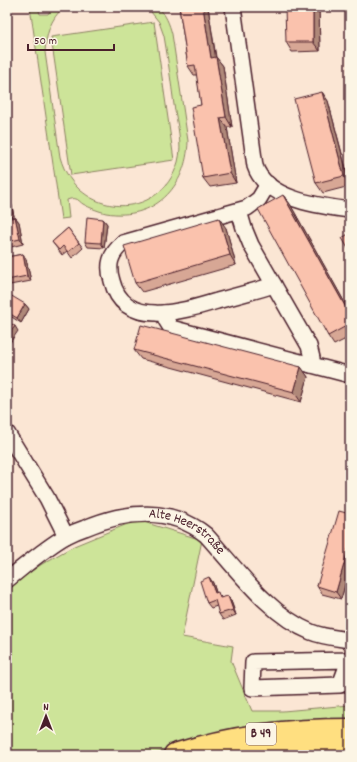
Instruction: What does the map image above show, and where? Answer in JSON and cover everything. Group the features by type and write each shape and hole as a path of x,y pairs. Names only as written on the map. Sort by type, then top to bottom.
{"highway":[{"name":"B 49","path":"175,755 218,742 255,735 303,731 350,730"},
{"name":"B 49","path":"242,755 298,748 350,747"}],"street":[{"path":"232,7 258,173 268,184 288,196 300,201 350,210"},
{"path":"268,184 253,204 239,211 123,243 116,248 111,256 109,271 114,289 123,302 130,307 147,312 164,313 180,311 274,286"},
{"path":"239,211 251,245 309,346 312,358 311,365"},
{"path":"164,313 171,328 350,375"},
{"path":"7,433 47,498 66,536"},
{"name":"Alte Heerstraße","path":"7,580 36,556 66,536 109,519 133,514 155,514 186,523 197,528 206,535 254,589 276,610 290,620 312,633 350,640"},
{"path":"349,659 340,685 252,688 253,662 349,659"}],"green space":[{"path":"30,7 38,7 40,14 48,14 53,7 64,7 52,22 46,39 45,52 60,157 69,178 83,193 100,202 119,206 137,204 154,196 168,182 178,162 180,148 179,134 164,36 159,22 147,7 158,7 165,16 172,34 188,141 182,173 165,197 153,206 139,212 123,214 106,213 88,207 77,199 72,199 67,200 69,218 61,219"},
{"path":"154,22 174,160 71,175 51,37"},
{"path":"137,520 202,540 182,637 233,646 231,661 252,711 283,711 350,705 350,721 257,725 199,738 152,755 7,755 7,588 42,564 74,546"}],"building":[{"path":"179,7 203,7 211,58 216,57 226,117 220,118 230,173 203,178 191,107 201,105 195,65 188,66"},
{"path":"285,7 313,7 313,42 286,42"},
{"path":"322,92 344,176 316,183 294,99"},
{"path":"7,192 11,210 7,211"},
{"path":"283,195 350,315 350,324 328,336 258,209"},
{"path":"15,217 20,239 7,242 7,219"},
{"path":"87,217 103,219 101,243 85,242"},
{"path":"219,218 230,255 135,283 124,246"},
{"path":"68,228 79,243 68,252 63,246 59,250 52,242"},
{"path":"350,233 350,252 342,238"},
{"path":"23,254 27,276 7,280 7,257"},
{"path":"10,295 25,304 17,318 7,312 7,300"},
{"path":"7,321 15,326 7,337"},
{"path":"141,325 301,367 294,392 134,350"},
{"path":"339,511 350,514 350,543 336,592 317,586"},
{"path":"209,577 215,593 218,592 220,598 228,596 233,610 219,614 215,600 207,603 200,581"}]}
